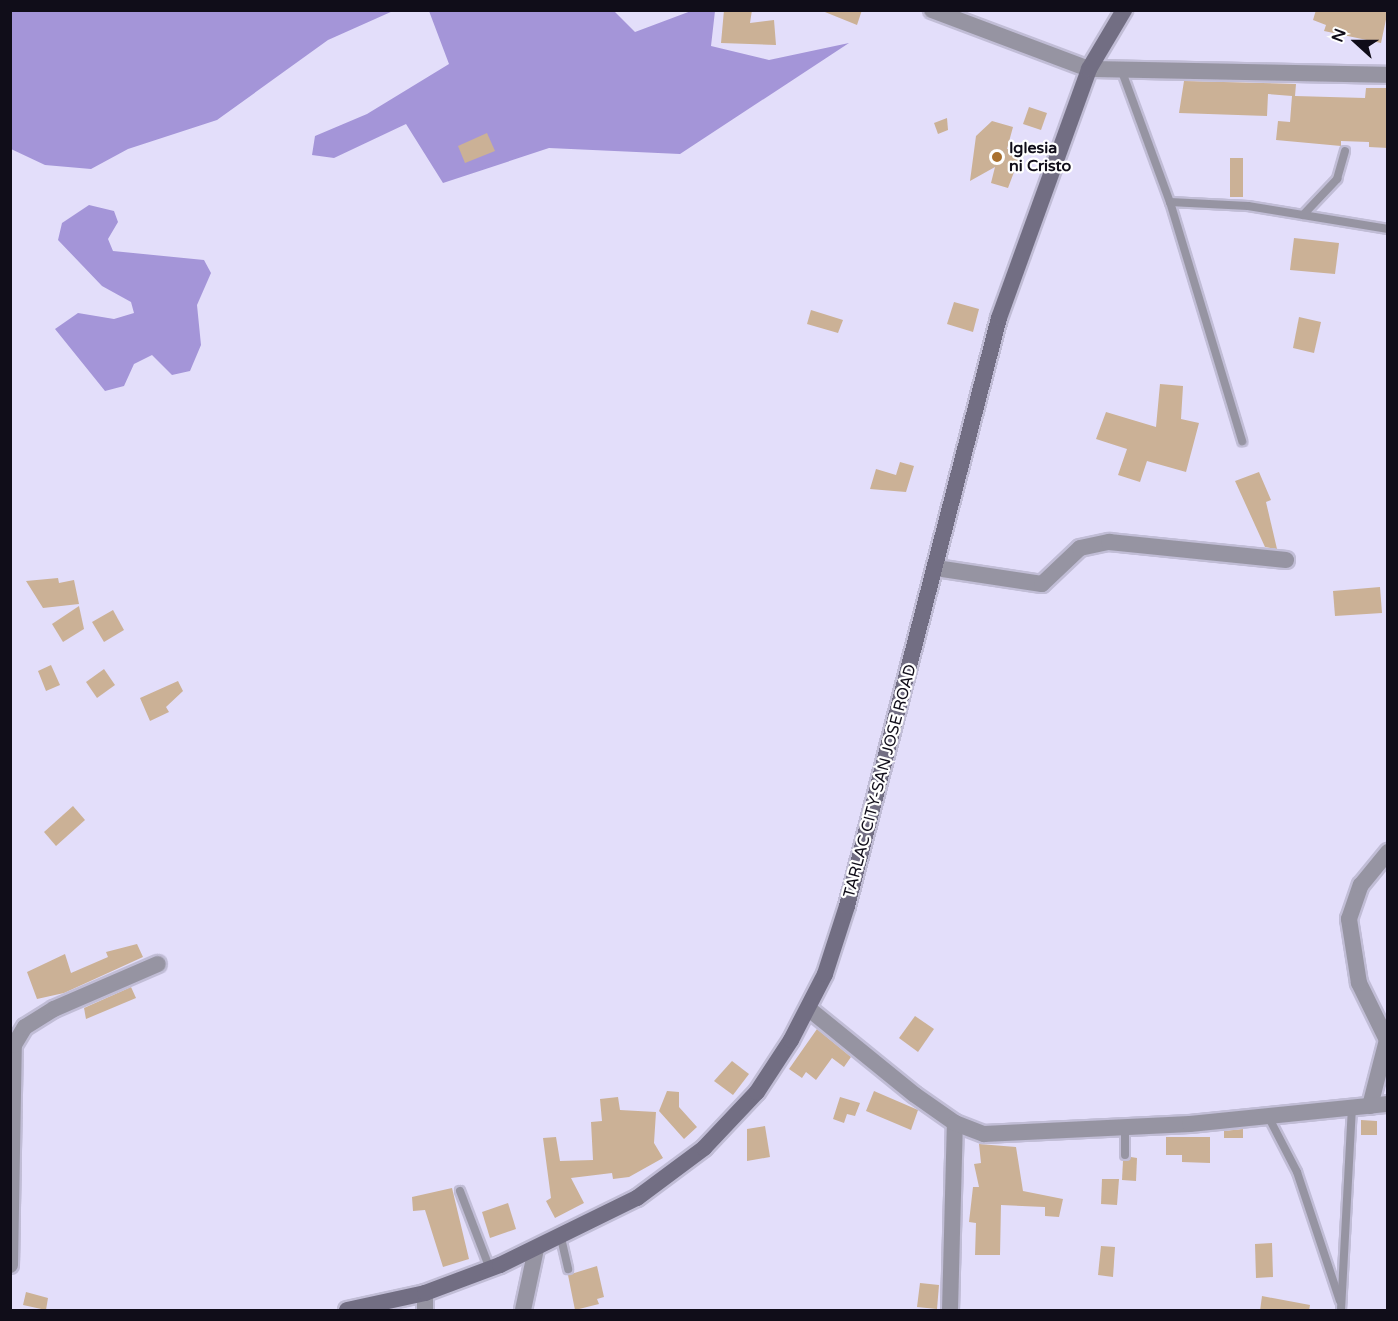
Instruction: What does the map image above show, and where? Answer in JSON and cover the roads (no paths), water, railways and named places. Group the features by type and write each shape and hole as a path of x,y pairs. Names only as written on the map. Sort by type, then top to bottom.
{"main road":[{"name":"TARLAC CITY-SAN JOSE ROAD","path":"347,1311 425,1293 490,1269 561,1238 647,1192 704,1148 757,1092 809,1009 847,906 999,318 1089,69 1124,10"}],"street":[{"path":"932,10 1089,69 1388,75"},
{"path":"936,568 1042,584 1080,548 1109,542 1286,560"},
{"path":"1370,1106 1387,1040 1359,983 1349,919 1361,885 1388,852"},
{"path":"10,1264 14,1045 25,1027 54,1009 158,964"},
{"path":"809,1009 955,1123 1003,1137 1269,1118 1388,1104"},
{"path":"950,1311 955,1123"},
{"path":"523,1311 536,1249"},
{"path":"425,1293 425,1311"}],"lane":[{"path":"1121,69 1170,202 1242,441"},
{"path":"1303,215 1337,179 1345,151"},
{"path":"1170,202 1303,215 1388,229"},
{"path":"1341,1308 1352,1108"},
{"path":"1269,1118 1297,1172 1341,1308"},
{"path":"1125,1129 1125,1155"},
{"path":"460,1191 490,1269"},
{"path":"561,1238 568,1269"}],"place":[{"name":"Iglesia ni Cristo","path":"997,157"}]}
